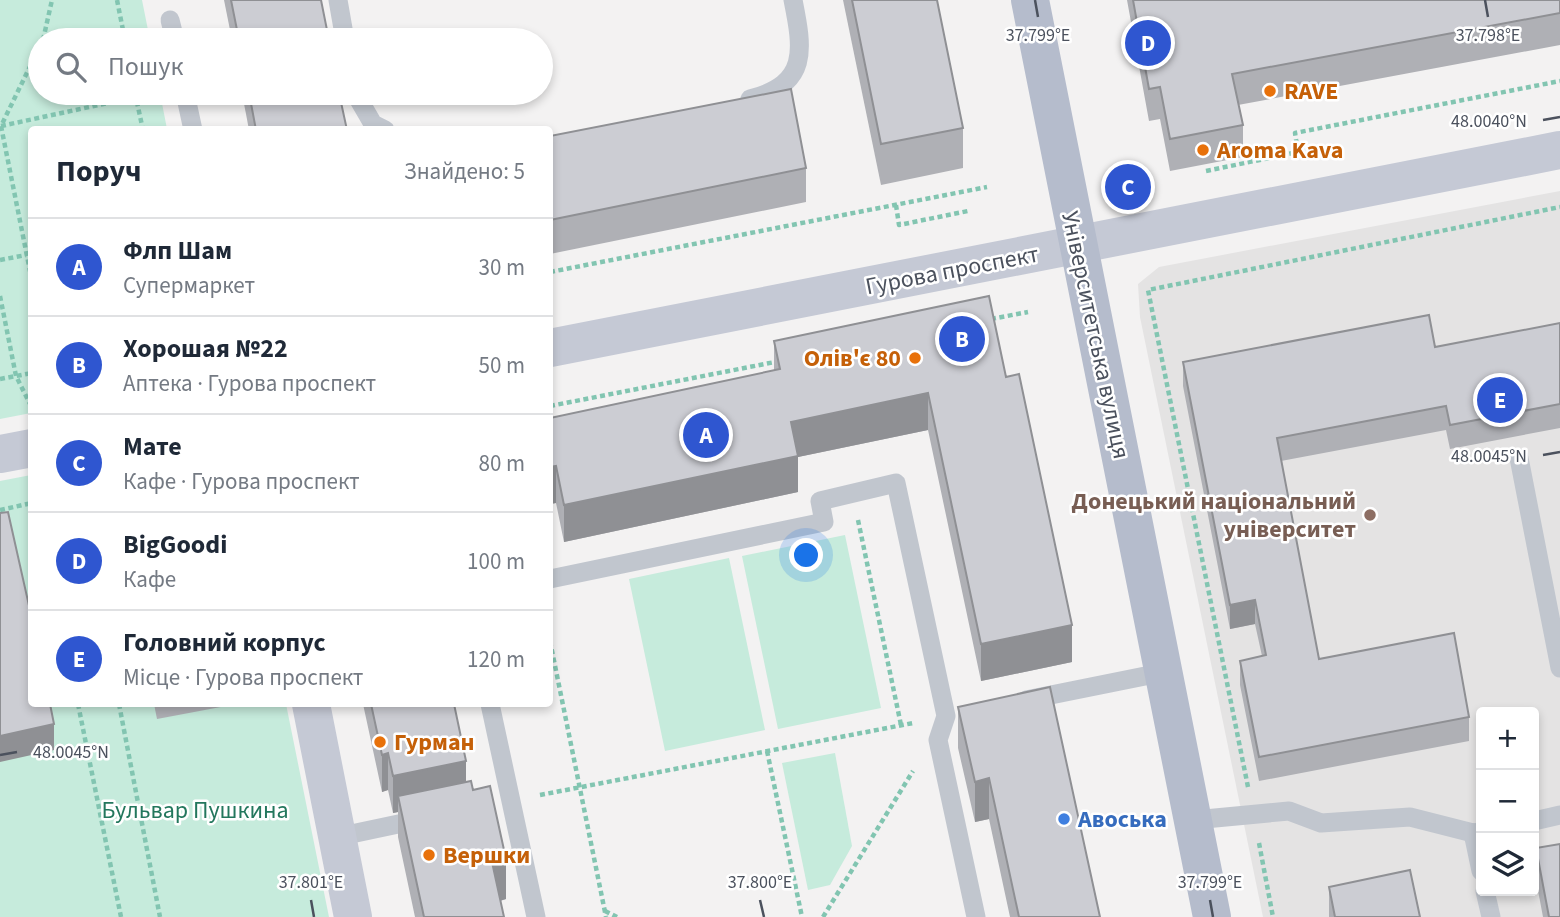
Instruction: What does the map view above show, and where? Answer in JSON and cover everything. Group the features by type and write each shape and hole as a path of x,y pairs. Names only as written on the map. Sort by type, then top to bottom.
{"main road":[{"name":"Університетська вулиця","path":"1030,0 1212,917"}],"street":[{"name":"Гурова проспект","path":"553,347 1560,150"},
{"path":"0,454 28,449"},
{"path":"311,707 353,917"}],"lane":[{"path":"338,0 343,28"},
{"path":"726,104 772,93 797,71 802,44 793,0"},
{"path":"170,20 172,28"},
{"path":"188,105 192,126"},
{"path":"362,105 377,126"},
{"path":"1519,458 1560,667"},
{"path":"553,578 824,522 820,501 896,483 953,715 938,740 976,917"},
{"path":"1001,705 1165,672"},
{"path":"490,707 505,802 536,917"},
{"path":"1194,820 1289,811 1321,823 1410,817 1476,832"},
{"path":"337,837 444,815"},
{"path":"1539,820 1560,816"},
{"path":"1486,896 1491,917"}],"path":[{"path":"46,28 52,0"},
{"path":"117,0 123,28"},
{"path":"28,70 0,126 28,263"},
{"path":"1206,170 1298,152 1295,133 1560,81"},
{"path":"0,126 92,105"},
{"path":"138,105 141,126"},
{"path":"553,271 987,187"},
{"path":"895,205 899,225 968,211"},
{"path":"1273,917 1148,290 1560,207"},
{"path":"0,260 26,254"},
{"path":"0,296 16,376 28,400"},
{"path":"987,320 1028,312"},
{"path":"553,405 782,360"},
{"path":"0,379 28,374"},
{"path":"852,493 901,725"},
{"path":"0,510 28,504"},
{"path":"553,656 606,917"},
{"path":"79,707 121,917"},
{"path":"120,707 160,917"},
{"path":"505,802 953,715"},
{"path":"823,917 953,715"},
{"path":"767,751 802,917"},
{"path":"605,910 617,917"}],"shaded area":[{"name":"Донецький національний університет","path":"1560,191 1560,917 1263,917 1140,317 1138,284 1159,267"}],"green space":[{"path":"0,0 142,0 148,28 28,28 28,105 162,105 166,126 28,126 28,414 0,419"},
{"name":"Бульвар Пушкина","path":"28,476 28,707 287,707 329,917 0,917 0,481"},
{"path":"845,535 881,708 778,729 742,556"},
{"path":"729,558 765,730 665,751 629,579"},
{"path":"835,753 852,846 830,885 808,890 782,763"}],"building":[{"path":"231,0 321,0 327,28 237,28"},
{"path":"852,0 937,0 963,128 881,144"},
{"path":"1133,0 1560,0 1560,13 1232,74 1243,125 1170,139 1160,87 1149,89"},
{"path":"791,89 806,168 553,219 553,135"},
{"path":"251,105 342,105 346,126 255,126"},
{"path":"989,296 1006,377 1019,374 1072,625 981,644 928,393 791,422 798,456 564,505 556,466 553,466 553,417 780,369 774,341"},
{"path":"1429,315 1435,347 1560,323 1560,404 1450,425 1446,406 1277,438 1319,659 1454,633 1469,717 1259,757 1240,661 1266,655 1255,600 1230,605 1183,362"},
{"path":"8,512 28,601 28,707 51,707 54,724 0,736 0,513"},
{"path":"1050,687 1100,917 1019,917 989,778 975,782 958,707"},
{"path":"372,707 455,707 466,761 393,776 388,753 382,755"},
{"path":"471,781 473,790 490,786 506,859 492,862 504,917 424,917 398,796"},
{"path":"1560,844 1560,917 1549,917 1539,864 1539,848"},
{"path":"1410,870 1420,917 1335,917 1329,887"}],"place":[{"name":"BigGoodi","path":"1148,43"},
{"name":"RAVE","path":"1270,91"},
{"name":"Aroma Kava","path":"1203,150"},
{"name":"Мате","path":"1128,187"},
{"name":"Хорошая №22","path":"962,339"},
{"name":"Олів'є 80","path":"915,358"},
{"name":"Головний корпус","path":"1500,400"},
{"name":"Флп Шам","path":"706,435"},
{"name":"Донецький національний університет","path":"1370,515"},
{"name":"Гурман","path":"380,742"},
{"name":"Авоська","path":"1064,819"},
{"name":"Вершки","path":"429,855"}]}
